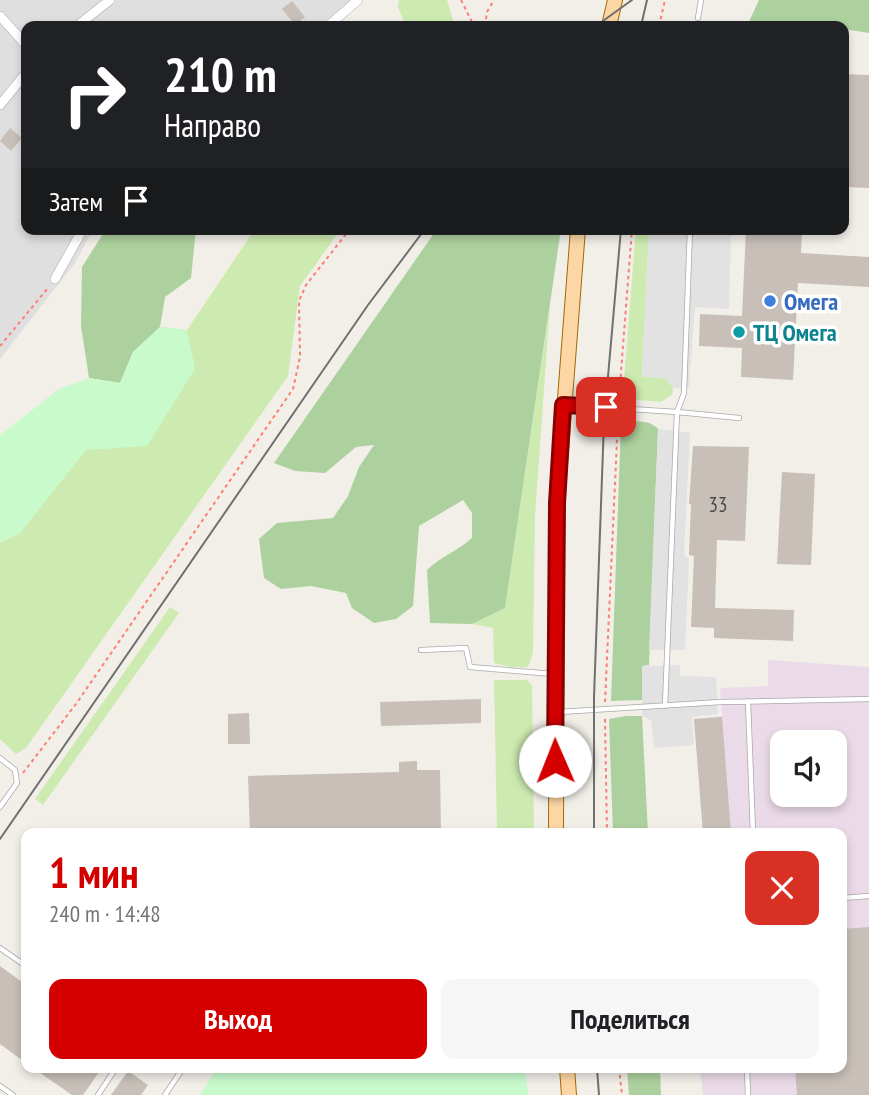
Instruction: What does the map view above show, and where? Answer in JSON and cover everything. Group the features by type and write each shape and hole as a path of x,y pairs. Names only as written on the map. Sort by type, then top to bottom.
{"main road":[{"path":"611,21 615,0"},
{"path":"556,828 554,674 557,503 577,235"},
{"path":"567,1073 569,1095"}],"street":[{"path":"84,21 110,0"},
{"path":"334,21 358,0"},
{"path":"0,16 21,39"},
{"path":"0,105 21,79"},
{"path":"55,279 80,235"}],"lane":[{"path":"698,18 701,0"},
{"path":"666,706 677,412 684,393 690,235"},
{"path":"563,405 739,418"},
{"path":"421,650 466,649 470,667 554,674"},
{"path":"555,713 748,701 869,699"},
{"path":"748,701 753,828"},
{"path":"0,758 15,770 17,783 0,807"},
{"path":"847,898 869,896"},
{"path":"0,948 21,963"},
{"path":"98,1095 113,1073"},
{"path":"165,1095 180,1073"},
{"path":"747,1073 748,1095"},
{"path":"0,1086 13,1095"}],"path":[{"path":"461,0 472,21"},
{"path":"486,21 487,12 494,0"},
{"path":"660,21 665,0"},
{"path":"17,783 36,753 76,704 293,389 300,357 299,301 306,285 345,235"},
{"path":"607,828 605,709 618,408 632,235"},
{"path":"0,346 55,279"},
{"path":"620,1073 622,1095"}],"shaded area":[{"path":"0,0 351,0 328,21 21,21 21,235 90,235 75,263 0,359"},
{"path":"649,235 731,235 729,309 695,307 689,387 673,388 665,378 642,377"},
{"path":"658,429 690,433 684,555 689,559 685,650 649,650"},
{"path":"768,660 869,667 869,1095 703,1095 701,1073 847,1073 847,828 703,828 694,719 722,716 720,688 768,686"},
{"path":"680,665 680,676 716,677 718,714 692,717 694,745 654,748 651,720 642,716 642,666"}],"green space":[{"path":"399,0 447,0 453,21 404,21 398,8"},
{"path":"759,0 869,0 869,33 849,30 849,21 749,21"},
{"path":"102,235 195,235 191,278 165,297 160,327 133,352 120,383 89,378 81,326 82,267"},
{"path":"251,235 337,235 300,286 288,376 26,748 16,754 0,739 0,543 20,533 160,327 187,330"},
{"path":"433,235 560,235 505,608 472,624 430,623 427,570 472,538 472,513 463,500 419,526 413,606 396,619 374,623 352,608 346,593 311,586 281,589 264,578 259,539 277,523 333,518 348,496 359,467 374,445 356,447 325,473 295,471 274,463"},
{"path":"636,235 649,235 642,376 665,378 673,388 672,395 661,402 628,399 623,392"},
{"path":"550,306 535,515 533,653 528,667 511,667 494,663 493,628 472,624 505,608"},
{"path":"160,327 187,330 195,369 147,446 86,450 20,533 0,543 0,435 59,389 89,378 120,383 133,352"},
{"path":"621,422 646,422 658,429 649,665 642,666 642,700 611,701"},
{"path":"170,607 179,613 43,805 35,799"},
{"path":"494,680 527,680 532,686 534,828 497,828"},
{"path":"642,716 648,828 613,828 609,719"},
{"path":"214,1073 526,1073 528,1095 200,1095"},
{"path":"627,1073 660,1073 661,1095 629,1095"}],"building":[{"path":"292,1 305,17 300,21 292,21 282,9"},
{"path":"849,74 869,75 869,188 849,187"},
{"path":"10,128 21,137 11,151 0,141"},
{"name":"Омега","path":"746,235 802,235 801,253 869,257 869,287 798,283 793,380 741,377 742,348 699,346 700,314 742,316"},
{"path":"693,446 749,447 745,541 717,540 715,608 794,610 793,641 714,638 714,628 691,627 694,556 689,555 689,504"},
{"path":"782,472 815,474 811,565 777,564"},
{"path":"481,699 481,723 381,726 380,702"},
{"path":"249,713 250,744 228,744 228,714"},
{"path":"722,717 731,828 703,828 694,719"},
{"path":"417,761 417,770 440,770 441,828 250,828 248,776 399,772 399,762"},
{"path":"869,927 869,1095 797,1095 795,1073 847,1073 847,929"},
{"path":"0,966 21,981 21,1059 0,1044"},
{"path":"40,1073 98,1073 83,1095 72,1095"},
{"path":"127,1073 148,1085 141,1095 111,1095"}],"tram line":[{"path":"603,21 632,0"},
{"path":"642,21 647,0"},
{"path":"0,839 368,305 420,235"},
{"path":"594,828 594,697 604,422 620,235"},
{"path":"597,1073 599,1095"}],"place":[{"name":"Омега","path":"770,301"},
{"name":"ТЦ Омега","path":"739,332"}],"route":[{"path":"555,761 557,503 563,405 606,407"}]}
